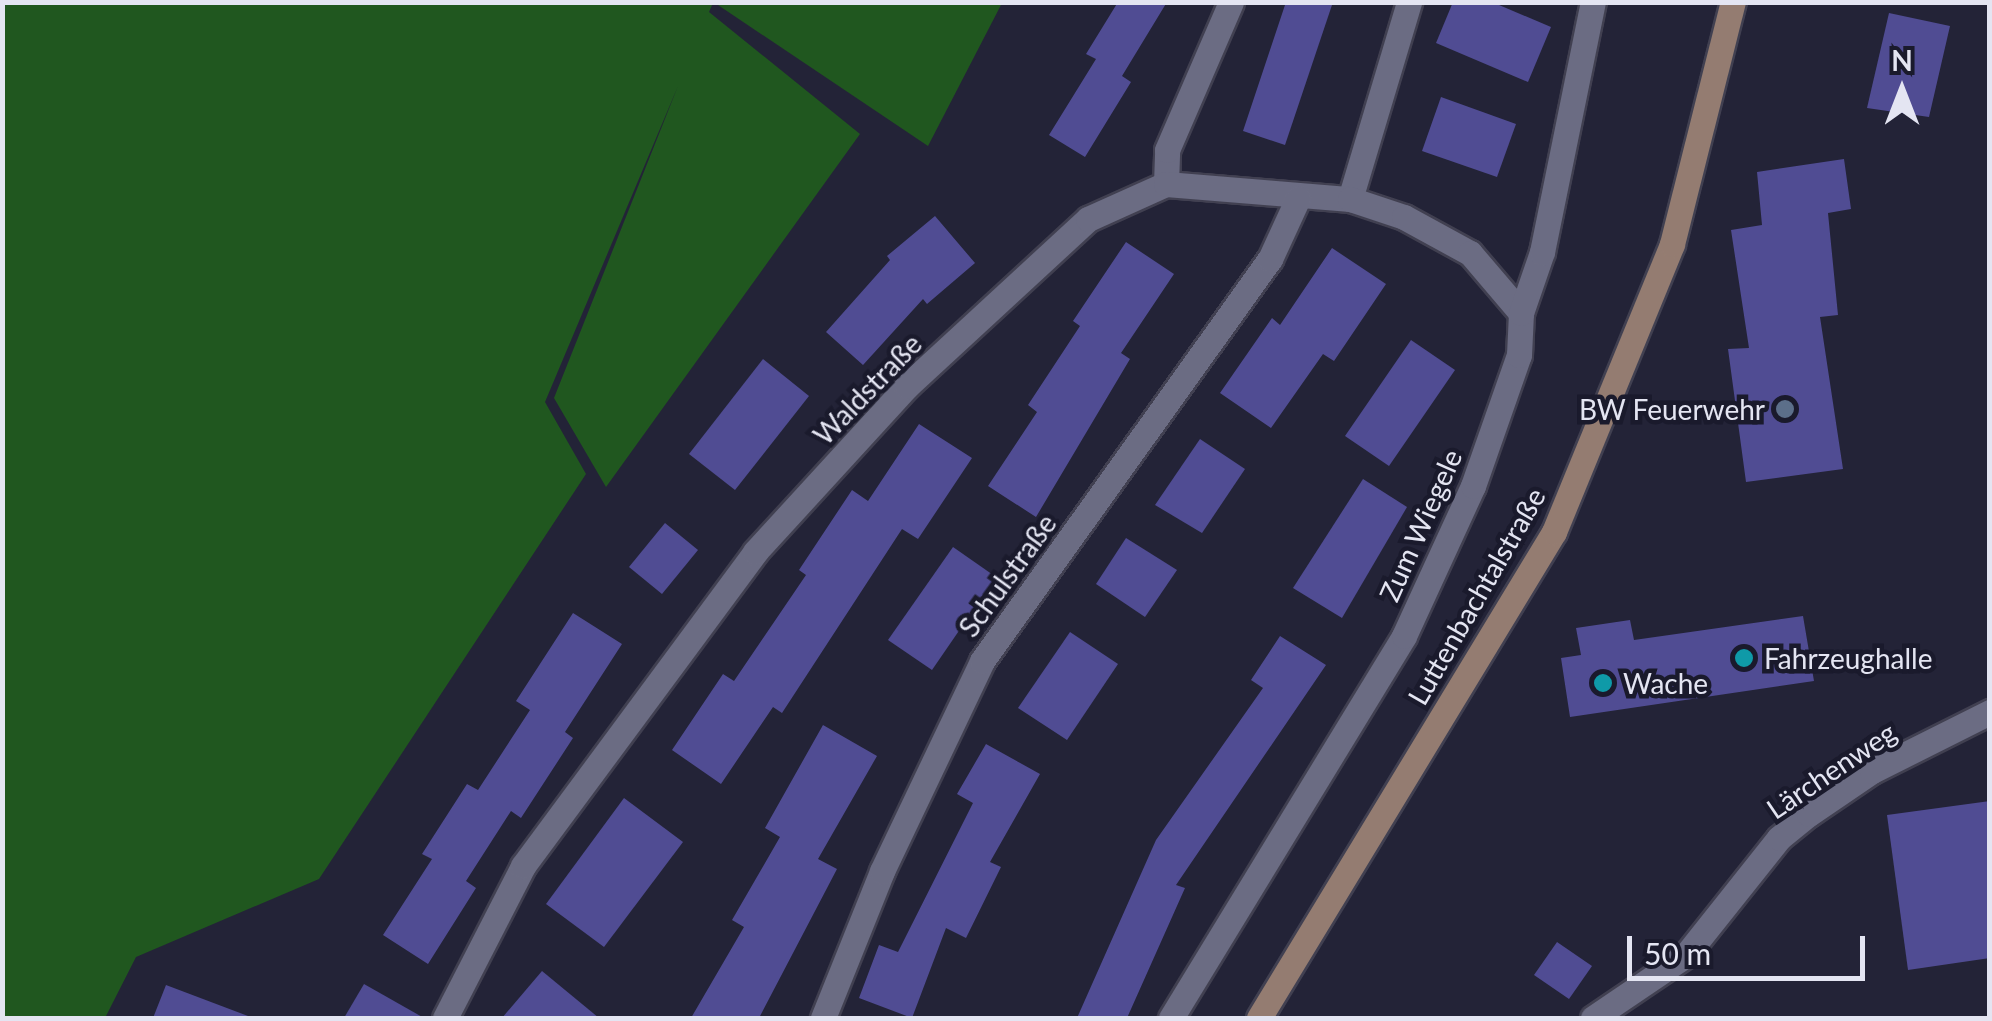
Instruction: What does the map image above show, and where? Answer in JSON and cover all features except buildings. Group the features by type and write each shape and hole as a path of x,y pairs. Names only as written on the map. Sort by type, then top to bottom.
{"street":[{"path":"1231,2 1167,150 1166,184 1298,198 1350,199 1404,217 1470,252 1521,312"},
{"path":"1350,199 1409,2"},
{"name":"Zum Wiegele","path":"1171,1018 1404,636 1473,486 1518,355 1521,312 1542,252 1593,2"},
{"name":"Luttenbachtalstraße","path":"1260,1018 1554,532 1672,244 1733,2"},
{"name":"Waldstraße","path":"446,1018 523,866 755,552 907,386 1088,220 1166,184"},
{"name":"Schulstraße","path":"823,1018 882,871 982,661 1270,260 1298,198"},
{"name":"Lärchenweg","path":"1593,1018 1686,955 1779,838 1809,814 1872,771 1990,712"}],"green space":[{"path":"1002,2 928,146 715,3"},
{"path":"2,3 713,3 709,12 860,134 606,487 554,398 678,86 545,402 586,474 319,879 136,957 105,1018 3,1018"}],"place":[{"name":"BW Feuerwehr","path":"1785,409"},
{"name":"Fahrzeughalle","path":"1744,658"},
{"name":"Wache","path":"1603,683"}]}
